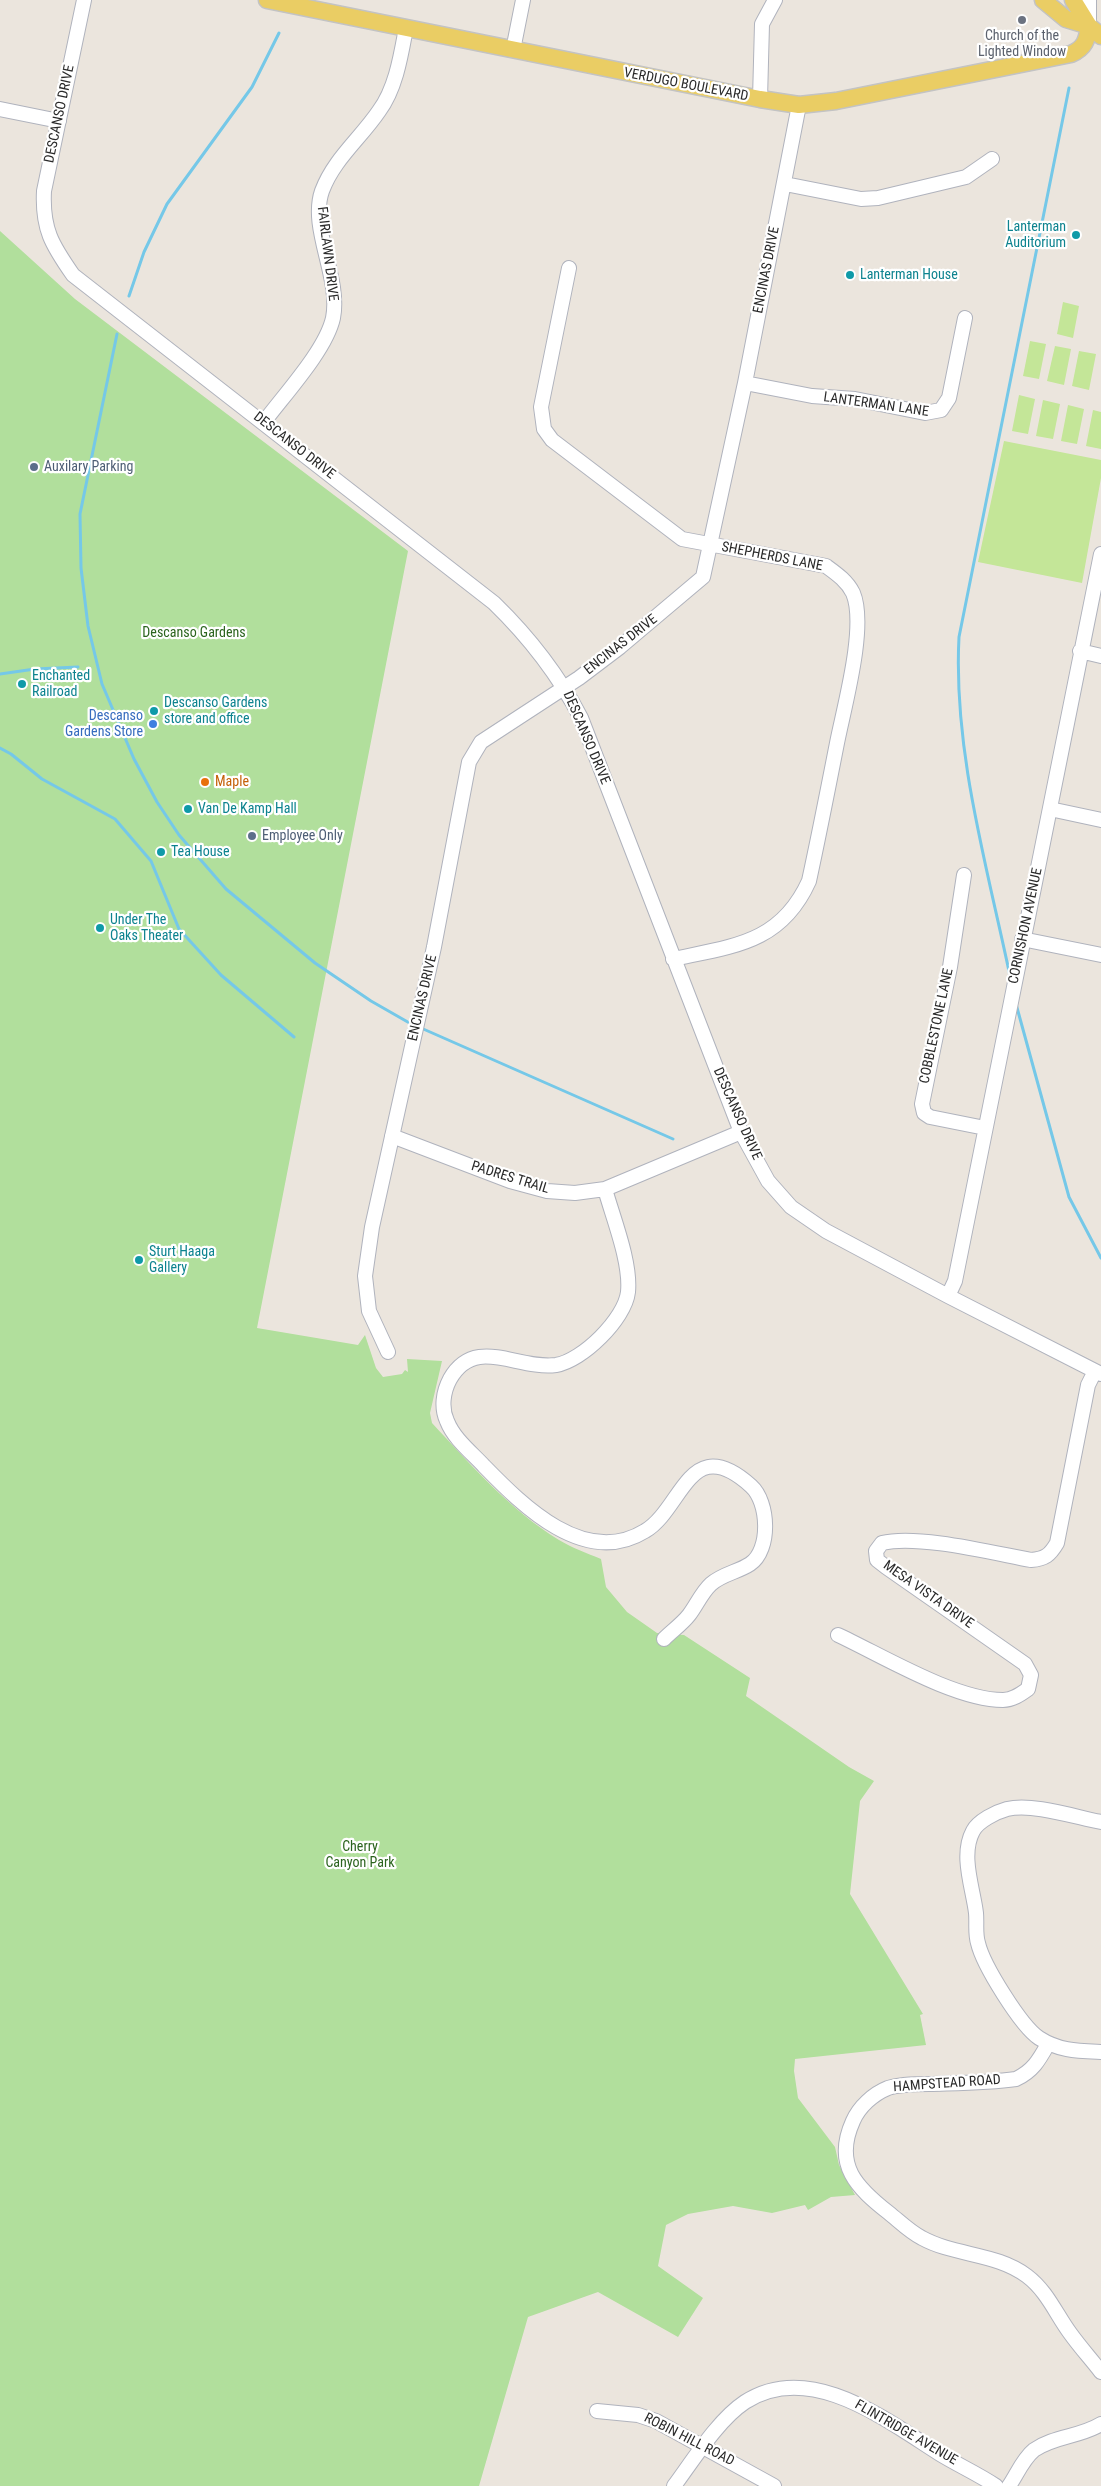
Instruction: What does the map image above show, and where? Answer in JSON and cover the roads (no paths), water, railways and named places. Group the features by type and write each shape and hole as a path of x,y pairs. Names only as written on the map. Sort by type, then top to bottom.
{"main road":[{"name":"VERDUGO BOULEVARD","path":"267,0 297,3 513,50 799,105 859,97 1071,54 1082,48 1095,31"},
{"path":"1043,0 1066,19 1095,31"},
{"path":"1073,0 1095,31"}],"street":[{"name":"DESCANSO DRIVE","path":"84,0 44,191 43,212 51,242 73,275 494,602 541,653 565,688 581,718 741,1132 768,1182 791,1207 826,1231 948,1296 1098,1372"},
{"path":"513,50 523,0"},
{"path":"760,99 762,24 775,0"},
{"path":"1089,0 1095,31"},
{"name":"FAIRLAWN DRIVE","path":"264,422 327,338 333,319 334,298 319,217 322,193 328,178 344,152 380,110 394,80 406,28"},
{"name":"ENCINAS DRIVE","path":"388,1352 369,1311 365,1276 372,1227 434,947 469,762 481,742 565,688 620,647 701,580 711,545 745,383 799,105"},
{"path":"0,110 59,121"},
{"path":"785,184 861,199 878,198 966,177 992,159"},
{"name":"SHEPHERDS LANE","path":"569,268 542,399 544,429 552,440 682,540 826,566 843,578 853,593 857,611 856,638 809,881 800,901 778,926 765,933 739,943 673,958"},
{"name":"LANTERMAN LANE","path":"745,383 812,396 855,399 925,413 937,412 946,405 949,398 965,318"},
{"name":"CORNISHON AVENUE","path":"948,1296 954,1280 1101,554"},
{"path":"1080,651 1101,656"},
{"path":"1050,809 1101,820"},
{"name":"COBBLESTONE LANE","path":"964,875 950,968 922,1104 924,1113 930,1117 985,1128"},
{"path":"1022,939 1101,955"},
{"name":"PADRES TRAIL","path":"392,1136 502,1178 547,1191 575,1193 605,1189 741,1132"},
{"path":"605,1189 628,1276 626,1298 613,1323 591,1345 573,1359 558,1364 542,1365 498,1357 478,1357 465,1361 454,1373 446,1387 443,1404 447,1421 457,1438 502,1484 535,1513 561,1530 581,1539 603,1542 624,1540 644,1532 660,1520 683,1485 696,1472 709,1466 726,1469 742,1478 756,1491 764,1507 766,1525 761,1546 752,1563 711,1584 687,1618 664,1638"},
{"name":"MESA VISTA DRIVE","path":"838,1635 941,1684 976,1696 1005,1700 1018,1696 1028,1689 1030,1676 1025,1664 886,1567 877,1560 876,1551 882,1543 894,1540 930,1543 1031,1560 1043,1559 1051,1553 1057,1543 1088,1385 1098,1372"},
{"path":"1101,1822 1023,1808 1007,1809 987,1818 974,1829 968,1842 967,1857 976,1914 978,1943 989,1971 1028,2026 1048,2044 1074,2051 1101,2052"},
{"name":"HAMPSTEAD ROAD","path":"1048,2044 1037,2065 1016,2079 907,2085 888,2088 865,2103 856,2114 850,2126 847,2140 847,2160 854,2179 864,2193 920,2237 944,2248 1014,2267 1029,2277 1043,2291 1070,2333 1101,2372"},
{"name":"FLINTRIDGE AVENUE","path":"674,2486 729,2415 746,2402 766,2392 795,2386 835,2395 861,2406 996,2486"},
{"name":"ROBIN HILL ROAD","path":"597,2411 638,2415 680,2433 774,2486"},
{"path":"1009,2486 1024,2461 1034,2450 1047,2443 1080,2434 1101,2424"}],"waterway":[{"path":"129,296 144,252 167,204 252,87 279,33"},
{"path":"1010,976 982,850 966,765 961,722 959,637 1069,88"},
{"path":"117,334 80,514 81,568 88,626 102,684 134,759 157,802 179,835 226,889 315,963 371,1001 413,1025"},
{"path":"0,674 35,669 78,667"},
{"path":"0,748 11,754 42,779 115,819 151,861 179,929 221,975 294,1037"},
{"path":"1016,1004 1069,1197 1101,1258"},
{"path":"421,1028 673,1139"}],"place":[{"name":"Church of the Lighted Window","path":"1022,20"},
{"name":"Lanterman Auditorium","path":"1076,235"},
{"name":"Lanterman House","path":"850,275"},
{"name":"Auxilary Parking","path":"34,467"},
{"name":"Enchanted Railroad","path":"22,684"},
{"name":"Descanso Gardens store and office","path":"154,711"},
{"name":"Descanso Gardens Store","path":"153,724"},
{"name":"Maple","path":"205,782"},
{"name":"Van De Kamp Hall","path":"188,809"},
{"name":"Employee Only","path":"252,836"},
{"name":"Tea House","path":"161,852"},
{"name":"Under The Oaks Theater","path":"100,928"},
{"name":"Sturt Haaga Gallery","path":"139,1260"}],"park label":[{"name":"Descanso Gardens","path":"194,633"},
{"name":"Cherry Canyon Park","path":"360,1855"}]}
